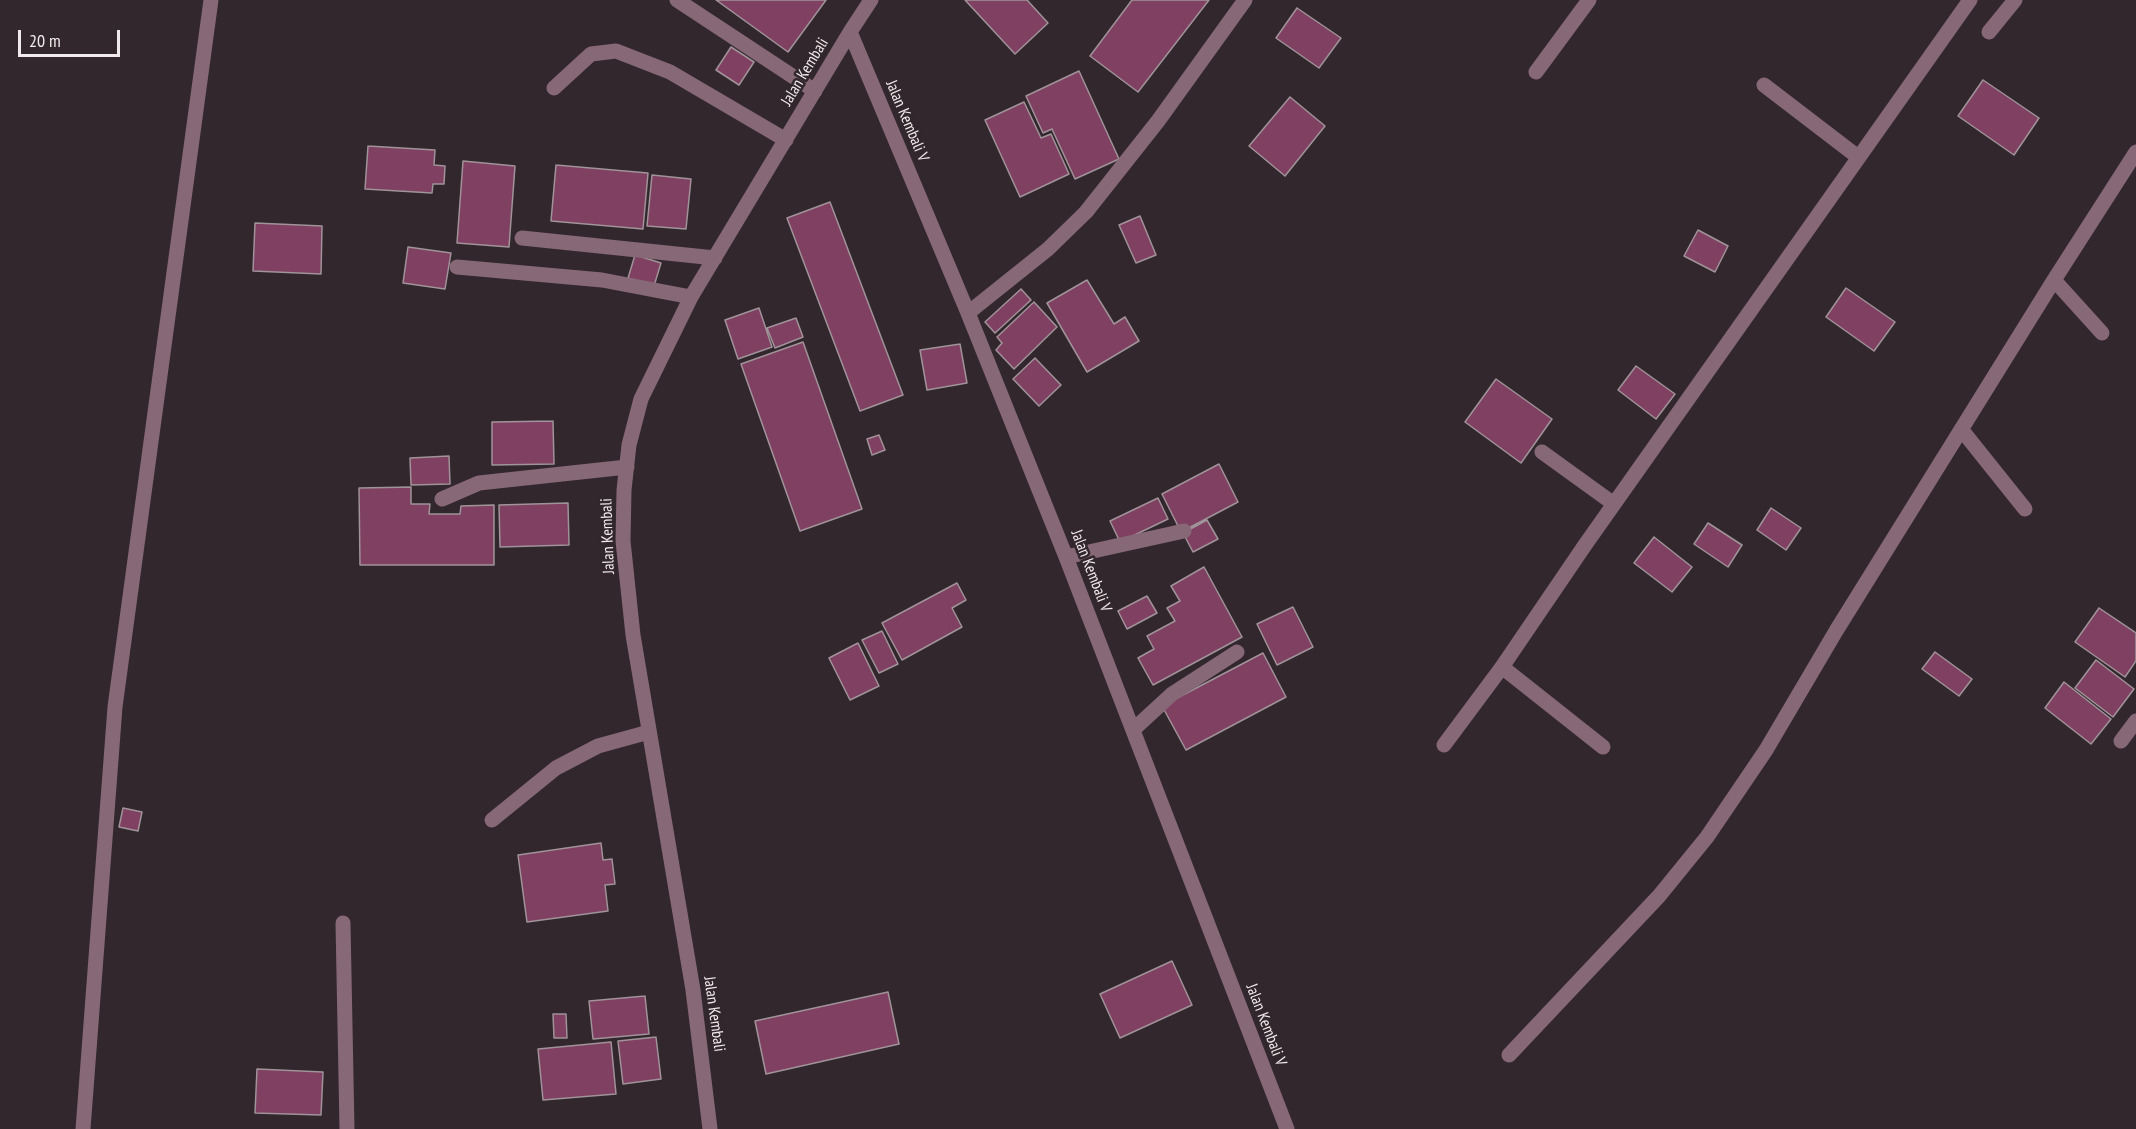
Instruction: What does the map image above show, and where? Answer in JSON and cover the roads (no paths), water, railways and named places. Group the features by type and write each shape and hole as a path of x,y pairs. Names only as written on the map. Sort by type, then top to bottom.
{"street":[{"path":"83,1129 115,707 211,0"},
{"path":"677,0 815,91"},
{"name":"Jalan Kembali","path":"710,1129 693,990 633,635 623,541 629,445 641,399 692,297 871,0"},
{"path":"968,313 1048,249 1086,212 1158,121 1245,0"},
{"path":"1536,72 1589,0"},
{"path":"1444,745 1502,667 1614,504 1970,0"},
{"path":"1989,32 2015,0"},
{"name":"Jalan Kembali V","path":"850,32 968,313 1066,557 1287,1129"},
{"path":"554,88 591,54 616,51 670,72 786,140"},
{"path":"1764,85 1858,158"},
{"path":"1509,1055 1659,896 1707,837 1766,750 1836,630 2136,152"},
{"path":"522,238 715,258"},
{"path":"458,267 602,280 692,297"},
{"path":"2054,280 2102,333"},
{"path":"1961,429 2025,509"},
{"path":"1542,452 1614,504"},
{"path":"442,499 479,483 627,467"},
{"path":"1066,557 1184,531"},
{"path":"1134,729 1172,694 1237,652"},
{"path":"1502,667 1603,747"},
{"path":"2121,741 2136,721"},
{"path":"492,820 556,768 598,746 649,732"},
{"path":"343,923 347,1129"}]}
